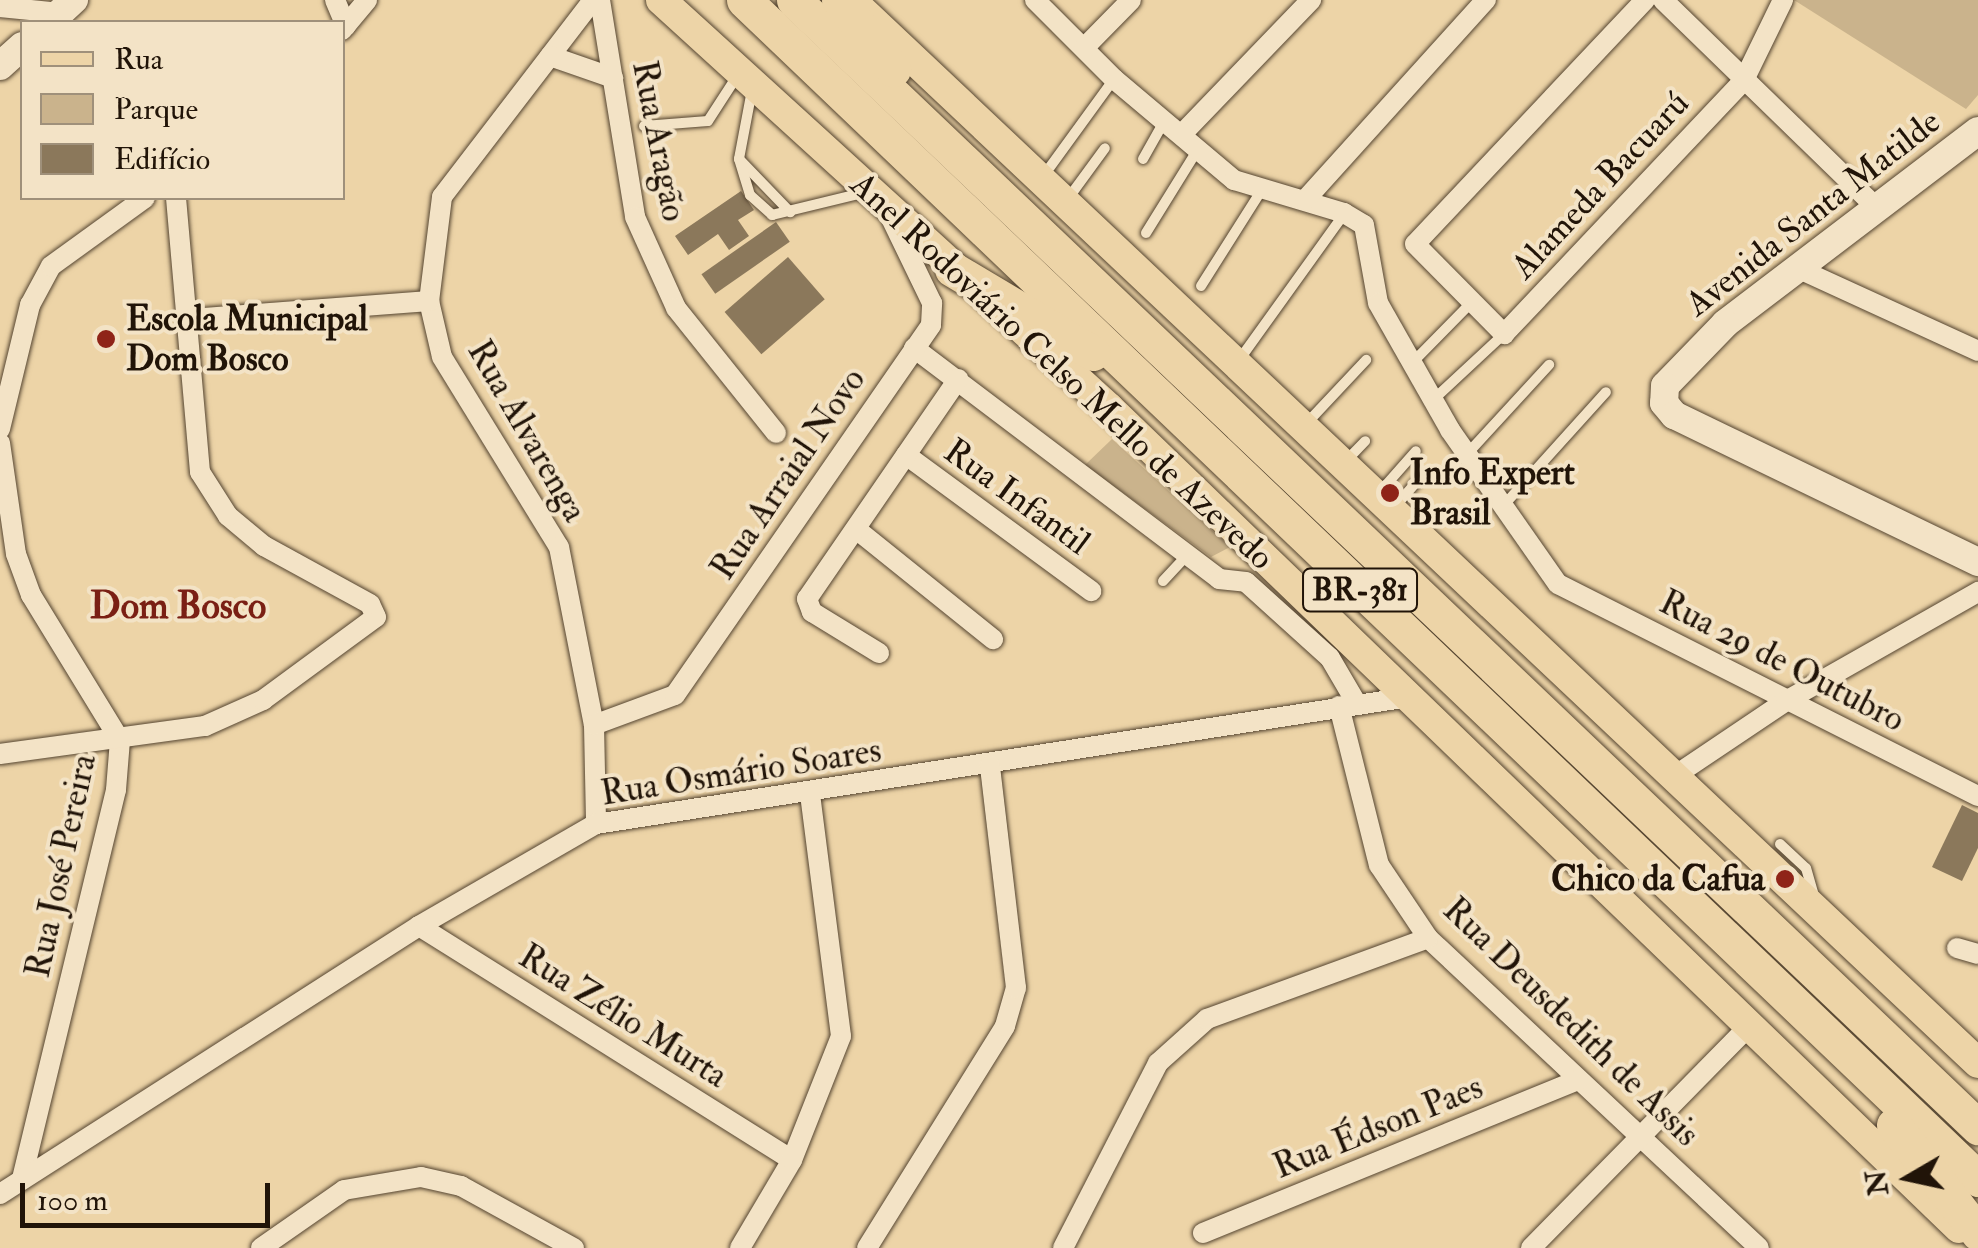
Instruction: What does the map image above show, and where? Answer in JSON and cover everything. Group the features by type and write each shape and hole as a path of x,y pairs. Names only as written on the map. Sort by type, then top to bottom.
{"highway":[{"name":"Anel Rodoviário Celso Mello de Azevedo","path":"744,0 1836,1049 1978,1178"},
{"name":"BR-381","path":"794,0 1978,1127"},
{"path":"838,0 964,161"},
{"path":"952,268 1148,385"},
{"path":"1836,1049 1978,1233"}],"main road":[{"name":"Anel Rodoviário Celso Mello de Azevedo","path":"662,0 1110,408 1747,1028 1978,1246"},
{"path":"850,0 1066,200 1815,916 1978,1063"}],"street":[{"path":"345,27 367,0"},
{"name":"Rua Alvarenga","path":"596,824 594,725 558,548 442,356 430,301 442,196 597,0"},
{"name":"Rua Aragão","path":"597,0 635,217 676,308 776,433"},
{"path":"1035,0 1114,78 1234,180 1260,191 1344,213 1364,225 1378,303 1467,454 1503,505"},
{"path":"1084,48 1131,0"},
{"path":"1174,126 1311,0"},
{"path":"1305,200 1486,0"},
{"path":"1504,334 1415,244 1645,0"},
{"path":"1664,0 1879,210"},
{"name":"Alameda Bacuarú","path":"1504,334 1744,80 1783,0"},
{"path":"0,7 62,12"},
{"path":"0,66 20,48"},
{"path":"550,56 613,78"},
{"name":"Avenida Santa Matilde","path":"1978,131 1725,324 1666,386 1664,403 1674,415 1978,562"},
{"path":"0,429 30,305 51,266 142,200"},
{"path":"0,754 205,726 262,700 373,624 376,610 370,604 264,546 228,516 200,472 191,319 176,200"},
{"name":"Rua Arraial Novo","path":"594,725 675,695 914,348 934,312 878,200"},
{"path":"1796,268 1978,351"},
{"path":"191,319 430,301"},
{"name":"Rua Deusdedith de Assis","path":"914,348 1219,579 1246,582 1330,658 1348,705 1378,865 1428,938 1759,1248"},
{"path":"879,652 812,612 808,599 958,379"},
{"path":"0,443 16,554 31,595 120,740"},
{"name":"Rua Infantil","path":"906,455 1090,591"},
{"name":"Rua 29 de Outubro","path":"1503,505 1558,584 1978,796"},
{"path":"856,529 993,638"},
{"path":"1672,777 1786,701 1978,592"},
{"name":"Rua Osmário Soares","path":"0,1194 419,926 596,824 990,766 1410,697"},
{"name":"Rua José Pereira","path":"22,1180 116,790 120,740"},
{"path":"867,1248 1005,1026 1016,988 990,766"},
{"path":"740,1248 792,1160 832,1071 841,1036 810,794"},
{"name":"Rua Zélio Murta","path":"419,926 792,1160"},
{"path":"1063,1248 1158,1064 1206,1019 1428,938"},
{"path":"1531,1248 1747,1028"},
{"name":"Rua Édson Paes","path":"1203,1234 1578,1080"},
{"path":"261,1248 344,1190 421,1177 461,1186 574,1248"}],"lane":[{"path":"1050,167 1114,78"},
{"path":"644,126 708,121 747,79"},
{"path":"747,79 739,158 742,181 763,210 790,212 878,200"},
{"path":"1143,159 1174,126"},
{"path":"1066,200 1105,148"},
{"path":"1146,233 1199,148"},
{"path":"739,158 790,212"},
{"path":"1201,286 1260,191"},
{"path":"1236,365 1344,213"},
{"path":"1412,363 1471,303"},
{"path":"1434,400 1504,334"},
{"path":"1302,428 1366,360"},
{"path":"1467,454 1549,364"},
{"path":"1503,505 1606,392"},
{"path":"1341,467 1366,441"},
{"path":"1382,506 1416,451"},
{"path":"1382,506 1419,480"},
{"path":"1163,581 1188,553"},
{"path":"1780,844 1814,883 1815,916"}],"green space":[{"path":"1794,0 1978,0 1978,95 1966,109"},
{"path":"1112,439 1230,547 1211,557 1085,465"}],"building":[{"path":"741,191 754,210 738,220 749,236 729,250 718,234 688,255 675,236"},
{"path":"776,222 790,242 715,294 701,274"},
{"path":"788,257 825,299 761,354 725,312"},
{"path":"1962,805 1978,813 1978,848 1962,881 1932,867"}],"place":[{"name":"Escola Municipal Dom Bosco","path":"106,339"},
{"name":"Info Expert Brasil","path":"1390,493"},
{"name":"Chico da Cafua","path":"1785,879"}],"district":[{"name":"Dom Bosco","path":"178,607"}]}
